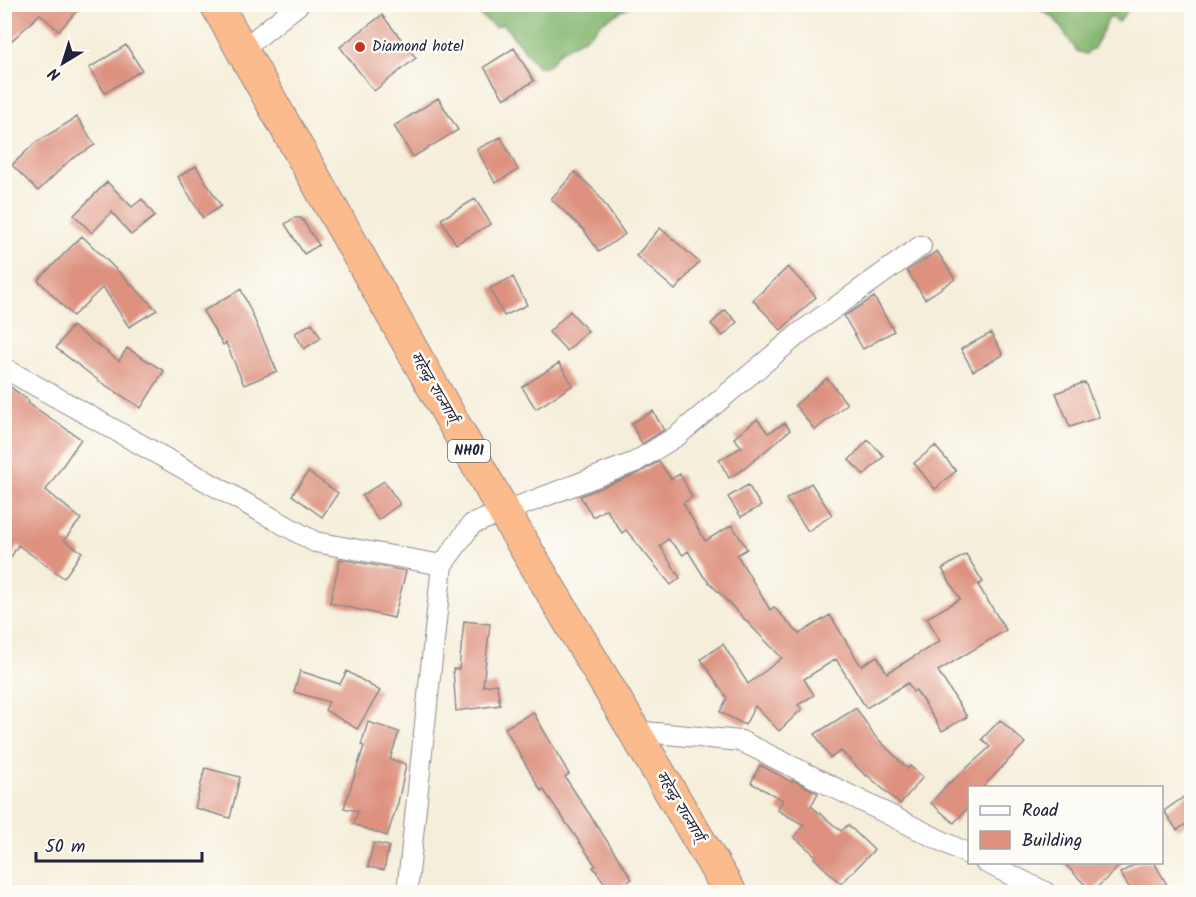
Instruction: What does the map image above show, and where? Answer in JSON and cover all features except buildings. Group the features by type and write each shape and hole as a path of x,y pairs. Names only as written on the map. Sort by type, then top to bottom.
{"highway":[{"name":"महेन्द्र राज्मार्ग्","path":"216,4 504,512 730,892"}],"street":[{"path":"242,50 299,4"},
{"path":"407,892 442,566 472,524 635,462 677,436 801,332 921,246"},
{"path":"4,368 315,542 442,566"},
{"path":"634,731 741,741 968,854"},
{"path":"989,864 1045,892"}],"green space":[{"path":"446,5 633,5 603,21 589,35 559,52 548,66 538,67 503,24 495,27 476,12 448,9"},
{"path":"1034,5 1133,5 1118,22 1110,16 1094,48 1086,54 1077,51 1055,19"}],"place":[{"name":"Diamond hotel","path":"360,47"}]}
